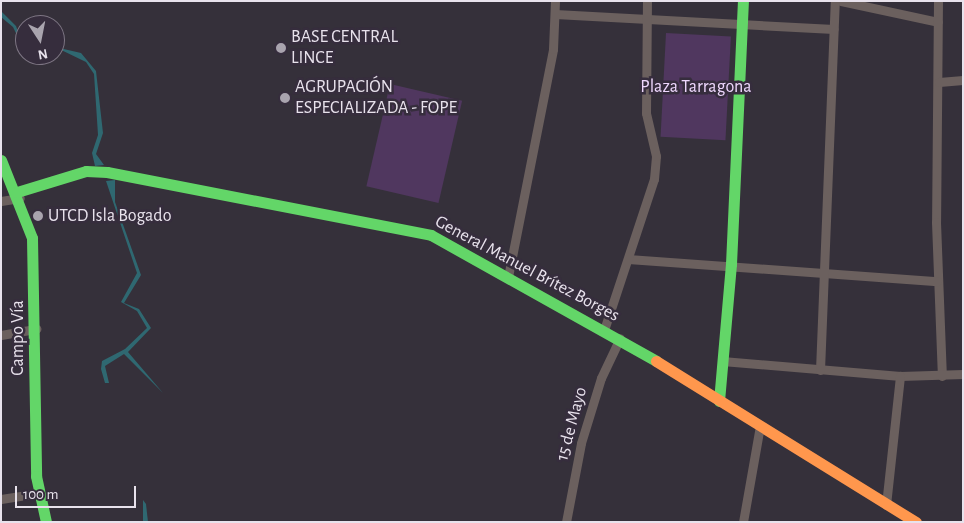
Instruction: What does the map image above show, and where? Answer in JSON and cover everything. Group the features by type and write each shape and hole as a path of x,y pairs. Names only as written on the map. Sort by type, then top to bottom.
{"street":[{"path":"508,277 553,49 555,1"},
{"path":"604,330 648,201 656,156 646,113 647,1"},
{"path":"719,401 731,264 743,1"},
{"path":"820,370 835,1"},
{"path":"840,1 938,22"},
{"path":"938,1 937,281 942,376"},
{"path":"555,14 646,17 834,29"},
{"path":"939,82 963,80"},
{"name":"Campo Vía","path":"1,160 18,195 32,238 36,329 37,492 46,522"},
{"name":"General Manuel Brítez Borges","path":"18,195 86,171 125,175 414,230 442,239 620,338 912,521"},
{"path":"1,201 18,195"},
{"path":"628,259 731,264 937,281"},
{"path":"1,335 36,329"},
{"name":"15 de Mayo","path":"566,522 581,444 601,378 620,338"},
{"path":"722,361 900,376 963,374"},
{"path":"886,505 900,376"},
{"path":"743,522 760,426"},
{"path":"1,499 37,492"}],"green space":[{"name":"Plaza Tarragona","path":"666,33 731,36 725,140 661,137"},
{"path":"390,84 462,101 438,203 366,186"}],"water":[{"path":"1,11 15,25 15,31 13,27 1,17"},
{"path":"65,49 81,53 96,71 103,133 96,154 104,165 95,166 92,153 98,135 94,74 86,62 65,52"},
{"path":"115,180 115,202 141,275 124,303 139,309 151,328 128,352 163,393 124,354 105,366 109,383 105,383 101,369 102,361 125,349 147,328 137,311 121,302 137,273 106,181"},
{"path":"143,500 146,504 148,522 143,522"}],"traffic: fast":[{"path":"719,401 731,264 743,1"},
{"path":"1,160 32,238 36,476 46,522"},
{"path":"17,192 86,171 107,172 431,235 656,361"}],"traffic: slow":[{"path":"656,361 916,522"}],"place":[{"name":"BASE CENTRAL LINCE","path":"281,48"},
{"name":"AGRUPACIÓN ESPECIALIZADA - FOPE","path":"285,98"},
{"name":"UTCD Isla Bogado","path":"38,216"}]}
